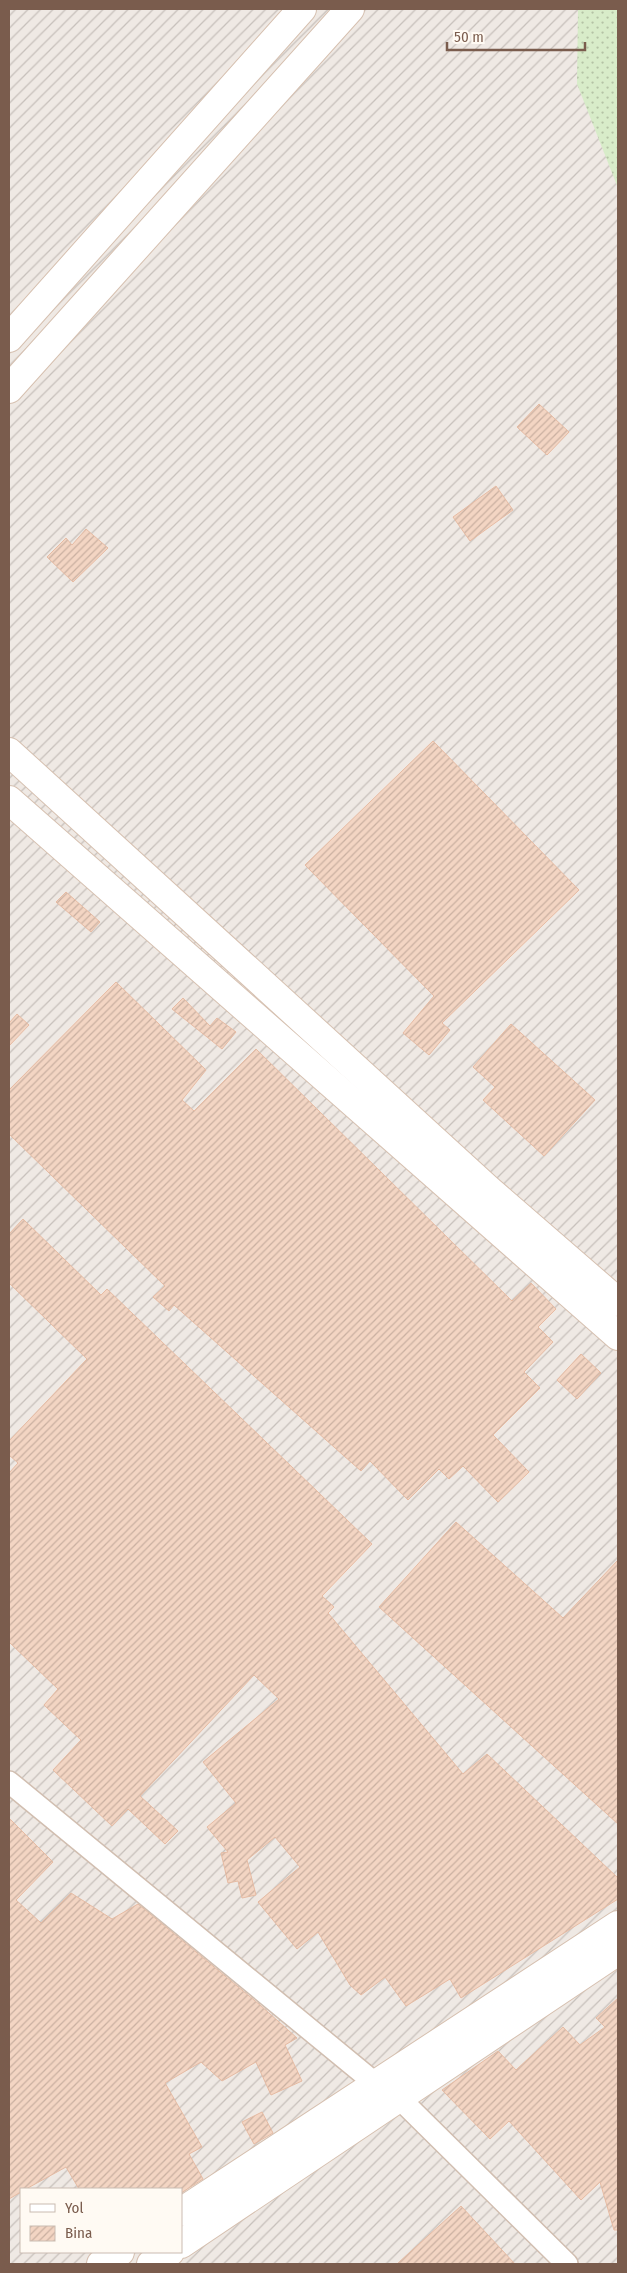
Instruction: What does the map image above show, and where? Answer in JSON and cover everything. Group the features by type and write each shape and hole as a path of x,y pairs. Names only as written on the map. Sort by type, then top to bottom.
{"street":[{"path":"9,338 302,9"},
{"path":"9,389 350,9"},
{"path":"9,752 489,1190 618,1302"},
{"path":"9,800 618,1336"},
{"path":"9,1782 387,2091 567,2264"},
{"path":"182,2243 387,2091 618,1925"},
{"path":"182,2211 387,2091 618,1951"},
{"path":"101,2264 118,2253"},
{"path":"151,2264 168,2253"}],"shaded area":[{"path":"9,9 618,9 618,2264 9,2264"}],"green space":[{"path":"578,9 618,9 618,188 577,84"}],"building":[{"path":"539,404 569,432 547,455 517,427"},
{"path":"496,486 513,510 470,541 453,517"},
{"path":"86,529 108,548 73,582 47,557 66,538 72,545"},
{"path":"433,741 579,890 442,1023 450,1030 429,1055 403,1033 434,996 305,865"},
{"path":"66,892 100,922 91,932 56,902"},
{"path":"116,982 206,1070 182,1100 194,1111 256,1049 512,1301 531,1283 556,1309 538,1327 553,1342 524,1372 540,1388 493,1435 529,1472 498,1502 463,1466 449,1479 439,1469 408,1500 370,1461 361,1471 174,1305 169,1311 153,1297 165,1286 9,1134 9,1090"},
{"path":"183,998 210,1026 217,1018 236,1032 222,1049 172,1009"},
{"path":"17,1014 29,1025 9,1046 9,1023"},
{"path":"511,1024 595,1100 544,1156 483,1100 495,1087 473,1067"},
{"path":"23,1219 101,1295 107,1289 372,1544 322,1596 334,1607 328,1613 463,1774 487,1754 618,1878 618,1899 461,1998 450,1979 406,2006 385,1977 361,1995 350,1985 318,1932 297,1949 258,1902 300,1867 275,1837 247,1860 256,1895 242,1898 238,1881 228,1883 221,1853 228,1852 207,1827 236,1803 203,1762 279,1699 254,1675 140,1796 178,1831 165,1844 128,1809 112,1826 53,1770 81,1740 44,1705 58,1689 9,1642 9,1473 18,1463 9,1455 9,1441 87,1359 9,1283 9,1234"},
{"path":"581,1354 601,1373 577,1399 557,1380"},
{"path":"456,1522 563,1618 618,1560 618,1824 379,1607"},
{"path":"9,1818 53,1862 16,1900 41,1923 71,1893 112,1919 138,1904 297,2038 285,2045 302,2081 271,2095 256,2062 222,2081 201,2062 165,2083 202,2147 189,2154 203,2179 182,2192 182,2188 78,2188 66,2167 28,2188 20,2188 20,2193 9,2199"},
{"path":"618,1998 618,2230 614,2230 600,2182 581,2200 509,2121 490,2139 442,2090 498,2051 516,2070 563,2027 580,2045 605,2027 596,2018"},
{"path":"262,2112 273,2133 254,2144 242,2122"},
{"path":"461,2206 515,2264 397,2264"}]}
